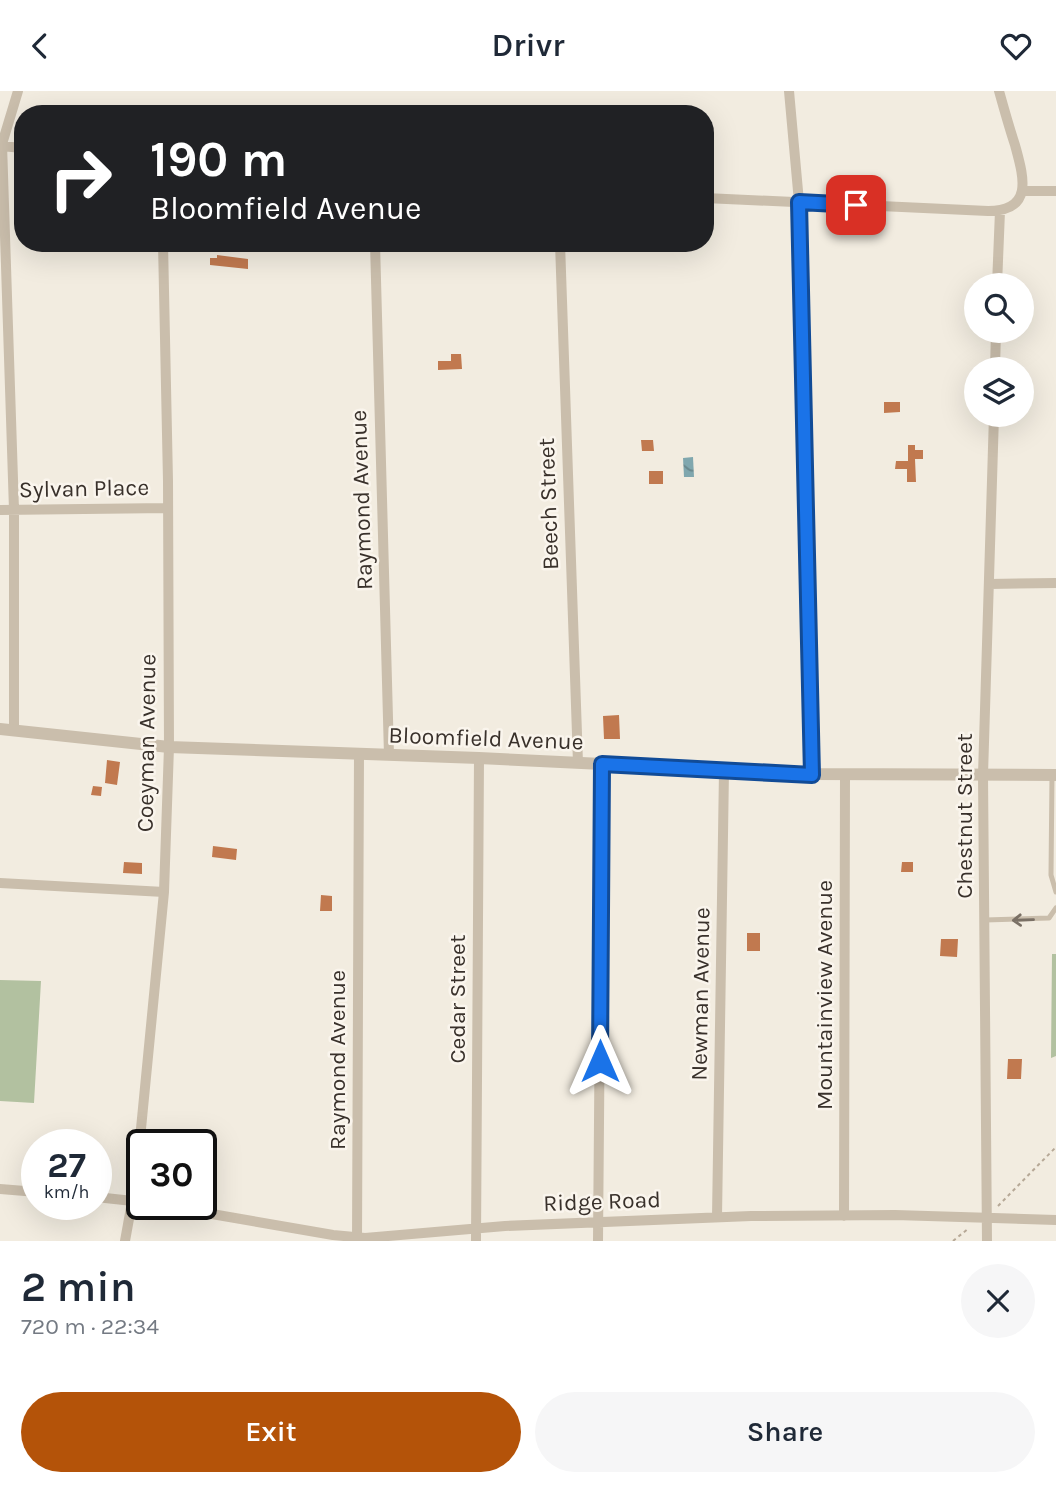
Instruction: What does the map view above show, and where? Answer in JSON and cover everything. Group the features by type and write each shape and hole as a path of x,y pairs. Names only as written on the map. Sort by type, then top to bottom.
{"street":[{"path":"789,91 799,202 812,775"},
{"path":"714,198 1000,211 1012,206 1022,191 1024,177 999,91"},
{"path":"14,106 1,146 5,367 14,510 14,730"},
{"path":"1022,191 1056,191"},
{"path":"997,273 1000,211"},
{"name":"Coeyman Avenue","path":"143,1129 164,891 169,747 163,252"},
{"name":"Raymond Avenue","path":"375,252 389,755"},
{"name":"Beech Street","path":"560,252 578,763"},
{"name":"Chestnut Street","path":"987,1241 989,1218 983,775 994,427"},
{"name":"Sylvan Place","path":"0,510 168,508"},
{"path":"989,584 1056,583"},
{"name":"Bloomfield Avenue","path":"0,729 169,747 480,758 812,775 1054,775"},
{"name":"Raymond Avenue","path":"357,1239 359,754"},
{"name":"Cedar Street","path":"477,1241 480,758"},
{"path":"598,1241 602,764"},
{"name":"Newman Avenue","path":"717,1217 724,771"},
{"name":"Mountainview Avenue","path":"844,1216 845,775"},
{"path":"0,883 164,891"},
{"path":"0,1189 21,1191"},
{"name":"Ridge Road","path":"217,1215 357,1239 477,1229 717,1217 844,1216 1056,1220"},
{"name":"Coeyman Avenue","path":"125,1241 131,1220"}],"lane":[{"path":"1054,775 1051,876 1056,892"},
{"path":"985,921 1049,918 1056,908"}],"path":[{"path":"953,1241 963,1231 989,1218 1004,1197 1056,1147"}],"green space":[{"path":"1052,954 1056,954 1056,1056 1051,1058"},
{"path":"0,980 41,981 34,1103 0,1101"}],"water":[{"path":"693,457 694,477 684,477 683,458"}],"building":[{"path":"217,255 248,259 248,269 210,265 210,258 217,258"},
{"path":"451,354 461,354 462,369 438,370 438,361 451,361"},
{"path":"884,402 900,402 900,412 884,413"},
{"path":"641,440 653,440 654,451 642,451"},
{"path":"908,445 915,445 915,450 923,450 923,459 915,459 916,482 907,482 907,469 895,469 896,461 908,461"},
{"path":"649,471 663,471 663,484 649,484"},
{"path":"619,715 620,739 604,739 603,716"},
{"path":"107,760 120,762 117,785 105,783"},
{"path":"93,786 102,787 101,796 91,795"},
{"path":"213,846 237,849 236,860 212,857"},
{"path":"124,862 142,863 142,874 123,873"},
{"path":"902,862 913,862 913,872 901,872"},
{"path":"321,895 332,896 332,911 320,911"},
{"path":"747,933 760,933 760,951 747,951"},
{"path":"941,939 958,939 957,957 940,956"},
{"path":"1008,1059 1022,1059 1021,1079 1007,1079"}],"route":[{"path":"600,1061 602,764 812,775 799,202 856,205"}]}
